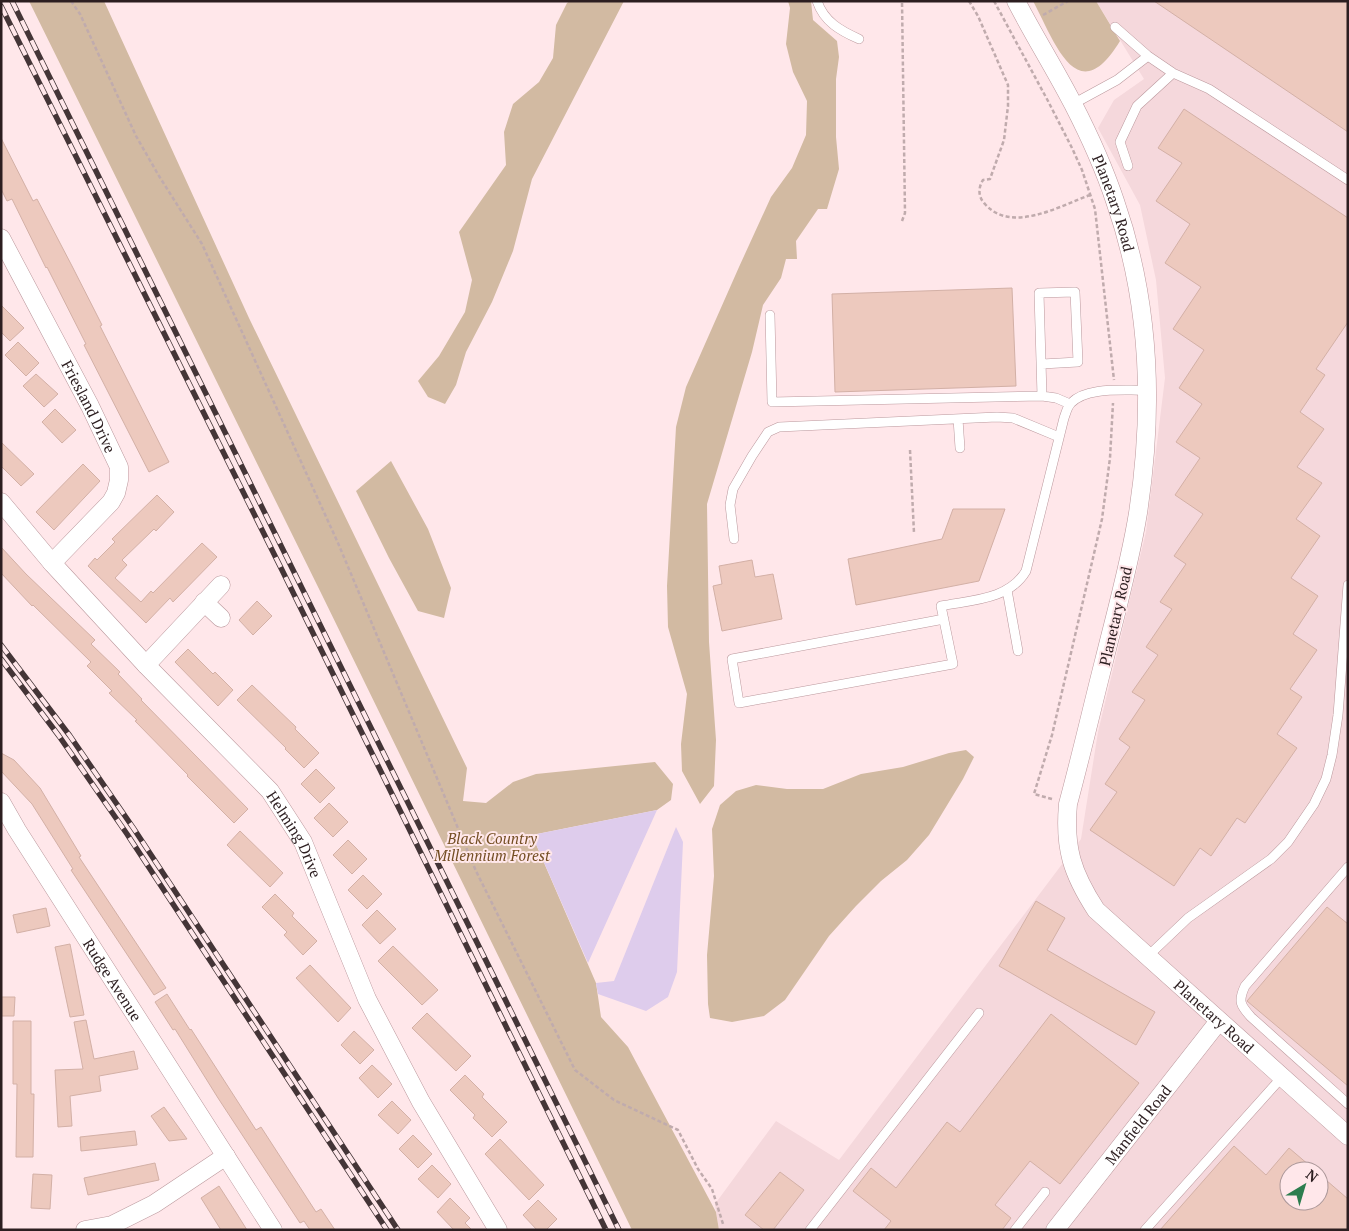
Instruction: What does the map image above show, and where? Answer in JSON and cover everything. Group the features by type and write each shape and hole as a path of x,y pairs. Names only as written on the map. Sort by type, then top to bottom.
{"street":[{"name":"Planetary Road","path":"1016,1 1073,104 1107,178 1124,231 1139,296 1146,343 1148,390 1143,472 1138,514 1118,605 1068,804 1066,822 1072,865 1081,886 1096,910 1146,957 1283,1076 1348,1136"},
{"name":"Friesland Drive","path":"1,238 90,406 119,467 119,480 116,493 111,502 52,563"},
{"name":"Helming Drive","path":"1,502 52,563 146,665 270,791 302,842 367,999 421,1102 498,1230"},
{"path":"146,665 221,585"},
{"path":"204,602 221,618"},
{"name":"Rudge Avenue","path":"1,802 273,1230"},
{"name":"Manfield Road","path":"1055,1230 1219,1021"},
{"path":"85,1230 112,1225 154,1204 226,1156"}],"lane":[{"path":"817,1 824,16 830,22 838,29 859,39"},
{"path":"1115,27 1148,56 1172,73 1209,89 1348,180"},
{"path":"1073,104 1117,80 1148,56"},
{"path":"1128,166 1120,142 1127,126 1137,106 1172,73"},
{"path":"1042,364 1078,362 1075,292 1040,293 1042,396"},
{"path":"770,315 772,402 1042,396 1056,398 1070,404"},
{"path":"944,619 732,659 739,703 953,664 944,619 941,606 995,596 1007,590 1026,571 1064,418 1070,404 1084,394 1148,390"},
{"path":"734,539 730,505 733,489 768,432 779,426 997,417 1013,418 1059,437"},
{"path":"958,418 960,448"},
{"path":"1146,957 1188,918 1271,859 1288,842 1314,804 1326,779 1332,755 1338,714 1348,585"},
{"path":"1007,590 1018,651"},
{"path":"1348,866 1245,986 1241,996 1242,1007 1251,1017 1348,1104"},
{"path":"1340,875 1348,882"},
{"path":"810,1230 979,1013"},
{"path":"1145,1230 1283,1076"},
{"path":"1015,1230 1045,1192"}],"path":[{"path":"71,1 80,14 136,136 202,244 338,542 476,870 575,1070 614,1100 678,1130 698,1169 712,1189 723,1224"},
{"path":"902,1 905,213 902,221"},
{"path":"969,1 978,16 1008,85 1008,106 1004,140 990,179 983,180 980,186 982,200 986,206 999,214 1021,218 1036,215 1090,195"},
{"path":"994,1 1010,32"},
{"path":"1027,23 1068,1"},
{"path":"910,450 914,533"}],"shaded area":[{"path":"1096,1 1348,1 1348,1230 719,1230 715,1204 776,1121 839,1160 1081,839 1098,732 1146,532 1165,378 1156,280 1140,205 1098,128 1114,100 1144,79"},
{"path":"657,810 588,963 532,835"},
{"path":"676,827 683,842 677,972 668,997 646,1011 598,994 596,983 614,981"}],"green space":[{"name":"Black Country Millennium Forest","path":"29,1 104,1 249,318 467,768 463,801 486,803 513,782 536,774 655,762 673,784 671,800 657,810 532,835 596,983 601,1017 628,1047 716,1212 719,1230 632,1230"},
{"path":"570,1 624,1 532,179 513,251 492,302 466,352 456,385 445,404 428,397 418,381 439,356 465,312 472,280 459,232 506,165 504,132 513,104 539,82 553,58 556,25 567,3"},
{"path":"788,1 811,1 813,20 837,41 839,57 836,79 836,137 839,169 827,209 818,209 796,241 797,259 786,259 781,278 763,305 752,352 707,504 709,642 716,740 714,786 700,804 682,771 681,744 687,694 668,627 667,586 676,427 686,387 739,267 771,197 792,168 806,135 807,101 793,72 786,44 790,8"},
{"path":"1033,1 1096,1 1120,41 1105,61 1091,70 1079,70 1069,63 1059,50"},
{"path":"391,461 428,529 451,588 444,618 418,611 356,491"},
{"path":"966,750 974,757 929,835 907,860 881,881 829,936 785,1000 764,1016 732,1022 710,1018 707,955 714,876 712,829 720,805 736,791 756,785 787,789 823,789 861,774 903,767 949,753"}],"building":[{"path":"1154,1 1348,1 1348,132"},
{"path":"1184,109 1348,218 1348,322 1316,369 1325,375 1300,412 1324,429 1297,467 1322,483 1296,519 1320,536 1291,578 1318,596 1293,634 1317,650 1290,689 1302,697 1277,734 1297,748 1245,823 1237,818 1211,856 1200,848 1174,886 1090,830 1117,792 1105,784 1130,747 1119,739 1145,700 1132,692 1158,655 1146,647 1172,609 1160,602 1186,564 1174,556 1203,514 1175,495 1200,458 1176,442 1202,404 1179,388 1204,350 1173,329 1201,287 1165,263 1190,224 1156,201 1182,163 1158,148"},
{"path":"1,138 33,201 37,199 72,266 102,325 100,326 169,462 149,472 12,199 7,201 1,189"},
{"path":"1012,288 1016,386 835,392 832,294"},
{"path":"1,305 24,328 10,341 1,332"},
{"path":"18,342 39,363 26,376 5,355"},
{"path":"36,374 58,394 44,407 23,386"},
{"path":"55,409 76,430 62,443 42,422"},
{"path":"1,442 34,474 21,486 1,466"},
{"path":"83,464 100,481 54,530 36,512"},
{"path":"157,495 174,512 156,531 154,529 122,560 127,565 115,578 141,602 151,591 153,593 202,543 217,557 173,602 170,598 146,623 88,566 115,542 112,539"},
{"path":"953,509 1005,509 979,581 856,605 848,559 942,539"},
{"path":"1,547 26,574 95,640 91,644 120,672 118,674 141,700 248,809 234,823 109,693 112,691 87,666 91,662 32,606 1,573"},
{"path":"752,560 755,577 773,574 782,619 722,631 713,586 722,584 719,566"},
{"path":"257,601 272,616 253,635 239,620"},
{"path":"188,649 213,674 215,672 233,690 218,706 175,662"},
{"path":"252,685 296,727 295,729 319,753 304,768 237,700"},
{"path":"1,753 14,760 40,788 81,856 79,857 166,988 154,995 71,870 73,869 32,804 1,771"},
{"path":"316,769 335,788 320,803 301,784"},
{"path":"329,803 348,822 333,837 314,818"},
{"path":"240,831 283,873 270,887 227,845"},
{"path":"348,840 367,859 352,874 333,855"},
{"path":"363,875 382,894 367,909 348,890"},
{"path":"275,894 294,913 292,916 317,941 303,955 284,935 287,932 262,907"},
{"path":"1036,901 1065,918 1047,950 1155,1012 1136,1045 999,966"},
{"path":"1327,907 1348,924 1348,1086 1247,1001"},
{"path":"46,908 50,926 17,933 13,915"},
{"path":"377,910 396,929 380,944 362,925"},
{"path":"70,944 84,1015 70,1017 55,947"},
{"path":"393,946 438,990 422,1005 378,961"},
{"path":"310,965 351,1008 338,1022 296,978"},
{"path":"167,994 256,1130 261,1127 316,1212 321,1209 335,1230 310,1230 304,1221 300,1223 175,1029 173,1030 155,1002"},
{"path":"1,997 15,997 14,1016 1,1016"},
{"path":"427,1013 471,1056 456,1071 412,1028"},
{"path":"1051,1014 1139,1083 1060,1184 1030,1161 995,1205 1011,1218 1002,1230 884,1230 891,1221 853,1191 871,1168 896,1188 947,1122 960,1132"},
{"path":"86,1020 94,1059 134,1051 138,1069 99,1076 101,1091 70,1096 72,1126 58,1127 55,1070 83,1069 74,1022"},
{"path":"13,1021 31,1021 31,1094 34,1094 33,1157 16,1157 17,1084 13,1084"},
{"path":"354,1031 374,1050 360,1064 341,1045"},
{"path":"372,1065 392,1084 378,1098 359,1078"},
{"path":"465,1075 484,1094 482,1097 507,1122 492,1137 473,1118 475,1115 450,1090"},
{"path":"392,1101 411,1120 398,1134 378,1115"},
{"path":"164,1107 187,1139 169,1141 151,1116"},
{"path":"135,1131 137,1145 81,1151 80,1137"},
{"path":"413,1135 432,1154 418,1168 399,1149"},
{"path":"500,1139 544,1185 529,1200 485,1154"},
{"path":"1234,1146 1266,1175 1289,1148 1304,1161 1279,1161 1279,1211 1329,1211 1329,1183 1348,1199 1348,1230 1160,1230"},
{"path":"155,1163 159,1180 88,1195 84,1178"},
{"path":"432,1165 451,1184 438,1198 418,1179"},
{"path":"780,1172 804,1190 773,1230 764,1230 745,1215"},
{"path":"33,1174 52,1175 50,1209 31,1208"},
{"path":"219,1186 247,1230 221,1230 201,1198"},
{"path":"450,1198 470,1218 465,1223 472,1230 454,1230 437,1212"},
{"path":"538,1200 557,1219 546,1230 537,1230 523,1215"}],"railway":[{"path":"12,1 619,1230"},
{"path":"1,6 282,570 606,1230"},
{"path":"1,645 70,736 134,829 398,1230"},
{"path":"1,659 59,736 127,834 387,1230"}]}
